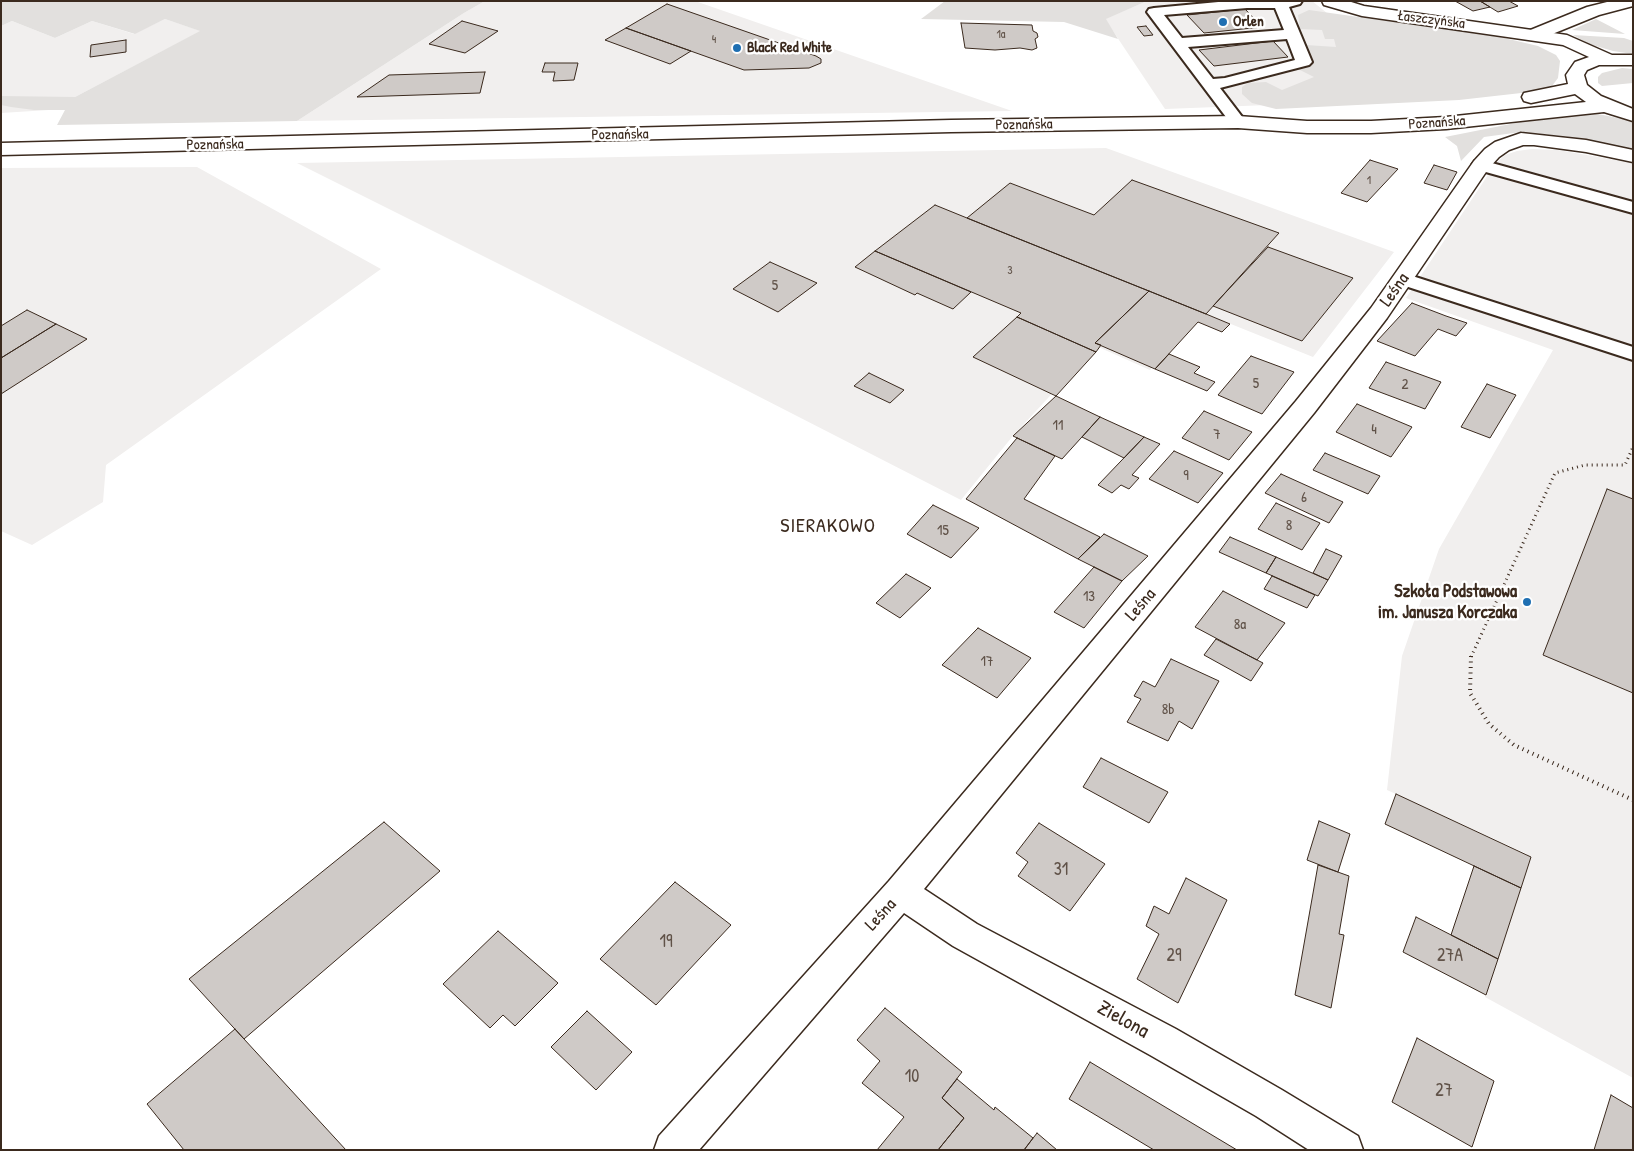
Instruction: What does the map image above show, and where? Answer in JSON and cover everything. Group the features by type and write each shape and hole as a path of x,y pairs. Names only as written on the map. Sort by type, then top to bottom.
{"main road":[{"name":"Łaszczyńska","path":"1330,1 1362,11 1567,40 1607,59"},
{"path":"1534,35 1593,11 1632,1"},
{"name":"Łaszczyńska","path":"1534,35 1581,66"},
{"path":"1633,60 1596,60 1581,66 1575,75 1578,87 1584,94 1605,106 1633,115"},
{"name":"Poznańska","path":"1238,122 1296,115 1434,108 1561,92 1578,87"},
{"name":"Poznańska","path":"1,149 960,126 1238,122 1307,127 1371,128 1446,123 1605,106"},
{"name":"Leśna","path":"673,1150 901,892 1305,407 1403,279 1481,165 1492,153 1502,146 1522,139 1553,141 1633,156"},
{"name":"Zielona","path":"901,892 965,934 1163,1042 1269,1103 1344,1150"}],"lane":[{"path":"1210,84 1226,83 1304,62 1292,34 1288,3 1247,4 1154,12 1238,122"},
{"path":"1177,44 1292,34"},
{"path":"1481,165 1633,208"},
{"path":"1403,279 1633,354"}],"path":[{"path":"1633,447 1626,466 1585,465 1555,473 1471,658 1470,694 1489,724 1514,746 1633,800"}],"shaded area":[{"path":"1,1 485,1 297,121 57,125 65,110 34,110 1,105 1,96 75,97 200,31 165,19 135,34 92,21 55,38 12,21 1,26"},
{"path":"485,1 695,1 1012,111 297,121"},
{"path":"945,1 1147,1 1106,19 1118,39 1064,22 921,19"},
{"path":"1147,1 1312,1 1363,42 1320,103 1165,109 1105,19"},
{"path":"1309,10 1500,37 1538,46 1556,55 1560,61 1558,78 1552,86 1539,91 1459,100 1276,109 1252,103 1242,94 1242,87 1248,83 1266,82 1282,90 1314,77 1298,69 1310,63 1306,45 1336,47 1334,39 1325,39 1322,30 1300,29 1298,15"},
{"path":"165,19 201,31 75,97 65,109 1,113 1,26 12,21 55,38 92,21 134,34"},
{"path":"1596,19 1625,34 1572,30"},
{"path":"1573,35 1624,38 1633,41 1633,54 1613,51 1589,44"},
{"path":"1622,68 1633,69 1633,83 1602,86 1598,83 1598,77 1602,73"},
{"path":"1593,113 1633,121 1633,149 1564,136 1521,132 1484,137 1461,161 1457,146 1445,137 1551,116"},
{"path":"1106,148 1394,252 1313,357 1201,312 1150,370 1096,346 1012,437 961,500 541,285 297,163"},
{"name":"Szkoła Podstawowa im. Janusza Korczaka","path":"1532,149 1558,150 1633,163 1633,1078 1485,997 1527,854 1387,790 1402,656 1439,549 1553,350 1406,298 1496,163 1505,155"},
{"path":"197,167 381,269 106,465 103,502 32,545 1,531 1,168"}],"building":[{"path":"1455,1 1480,1 1490,7 1473,11"},
{"path":"1480,1 1509,1 1518,6 1498,12"},
{"path":"667,4 816,56 821,59 821,63 809,68 744,70 626,28"},
{"path":"1245,9 1262,27 1204,33 1187,15"},
{"path":"462,21 498,31 465,53 429,44"},
{"path":"961,23 1032,25 1033,31 1037,33 1038,37 1035,39 1037,48 1032,50 1020,48 995,50 965,48"},
{"path":"1146,26 1153,35 1144,36 1137,27"},
{"path":"626,28 691,51 670,64 605,40"},
{"path":"126,40 126,52 90,57 91,45"},
{"path":"1273,41 1288,57 1214,66 1199,50"},
{"path":"545,63 578,63 574,80 553,81 555,72 542,72"},
{"path":"485,72 480,93 357,97 389,75"},
{"path":"1370,160 1398,169 1367,202 1341,193"},
{"path":"1434,165 1457,172 1447,190 1424,183"},
{"path":"1132,180 1279,233 1206,314 967,218 1010,183 1094,215"},
{"path":"935,205 1149,291 1095,343 1101,345 1096,352 1017,317 1021,313 875,251"},
{"path":"1268,247 1353,278 1302,341 1213,306"},
{"path":"875,251 971,292 953,309 917,293 915,295 855,267"},
{"path":"770,262 817,283 778,312 733,289"},
{"path":"1149,291 1230,324 1222,332 1198,322 1155,369 1095,343"},
{"path":"1412,303 1467,323 1456,336 1438,329 1415,356 1377,341"},
{"path":"27,310 56,324 1,358 1,326"},
{"path":"1017,317 1096,352 1056,396 973,357"},
{"path":"56,324 87,339 1,394 1,358"},
{"path":"1169,354 1200,367 1194,373 1215,382 1207,391 1155,369"},
{"path":"1251,356 1294,372 1262,414 1218,395"},
{"path":"1386,362 1441,382 1425,409 1369,388"},
{"path":"869,373 904,390 890,403 854,386"},
{"path":"1487,384 1516,395 1490,438 1461,427"},
{"path":"1056,396 1100,417 1062,459 1013,436"},
{"path":"1357,404 1412,427 1391,457 1336,432"},
{"path":"1204,411 1252,432 1229,460 1182,438"},
{"path":"1100,417 1144,437 1124,458 1082,437"},
{"path":"1144,437 1160,444 1132,475 1139,478 1129,489 1121,485 1112,493 1098,485"},
{"path":"1017,438 1055,456 1024,499 1100,537 1078,559 966,499"},
{"path":"1174,451 1223,473 1198,503 1149,479"},
{"path":"1325,453 1380,476 1368,494 1313,470"},
{"path":"1281,474 1343,502 1329,523 1265,493"},
{"path":"1607,489 1633,499 1633,693 1543,655"},
{"path":"1276,503 1320,523 1302,550 1258,529"},
{"path":"933,505 979,528 951,558 907,534"},
{"path":"1104,534 1148,556 1122,581 1078,559"},
{"path":"1230,537 1276,557 1266,573 1219,552"},
{"path":"1326,549 1342,556 1328,580 1313,573"},
{"path":"1276,557 1328,580 1318,596 1266,573"},
{"path":"1094,567 1122,581 1084,628 1054,612"},
{"path":"906,574 931,588 900,618 876,603"},
{"path":"1272,576 1315,595 1307,608 1264,589"},
{"path":"1223,591 1285,623 1257,660 1195,627"},
{"path":"978,628 1031,658 997,698 942,665"},
{"path":"1216,639 1263,663 1251,681 1204,655"},
{"path":"1171,659 1219,681 1192,729 1179,721 1168,741 1127,722 1141,699 1134,696 1143,681 1155,687"},
{"path":"1101,758 1168,792 1149,823 1083,787"},
{"path":"1396,794 1531,857 1521,888 1385,824"},
{"path":"1319,821 1350,834 1338,872 1307,860"},
{"path":"384,822 440,871 244,1039 189,979"},
{"path":"1039,823 1105,864 1070,911 1018,876 1028,862 1016,853"},
{"path":"1318,865 1349,876 1339,934 1344,935 1331,1008 1295,995"},
{"path":"1474,866 1521,888 1498,959 1451,935"},
{"path":"1186,878 1227,900 1178,1003 1137,979 1159,934 1146,926 1154,906 1169,914"},
{"path":"675,882 731,925 656,1005 600,959"},
{"path":"1416,917 1498,959 1486,995 1403,952"},
{"path":"498,931 558,983 515,1026 503,1015 490,1028 443,984"},
{"path":"885,1008 962,1072 942,1098 964,1118 938,1150 877,1150 904,1117 862,1083 880,1061 857,1040"},
{"path":"587,1011 632,1052 596,1090 551,1047"},
{"path":"235,1029 346,1150 184,1150 147,1104"},
{"path":"1417,1038 1494,1081 1472,1147 1392,1102"},
{"path":"1090,1062 1237,1150 1154,1150 1069,1099"},
{"path":"957,1079 994,1110 995,1107 1033,1138 1024,1150 938,1150 964,1118 942,1098"},
{"path":"1611,1095 1633,1108 1633,1150 1594,1150"},
{"path":"1037,1133 1057,1150 1024,1150"}],"place":[{"name":"Orlen","path":"1223,22"},
{"name":"Black Red White","path":"737,48"},
{"name":"Szkoła Podstawowa im. Janusza Korczaka","path":"1527,602"}],"district":[{"name":"SIERAKOWO","path":"828,527"}]}
